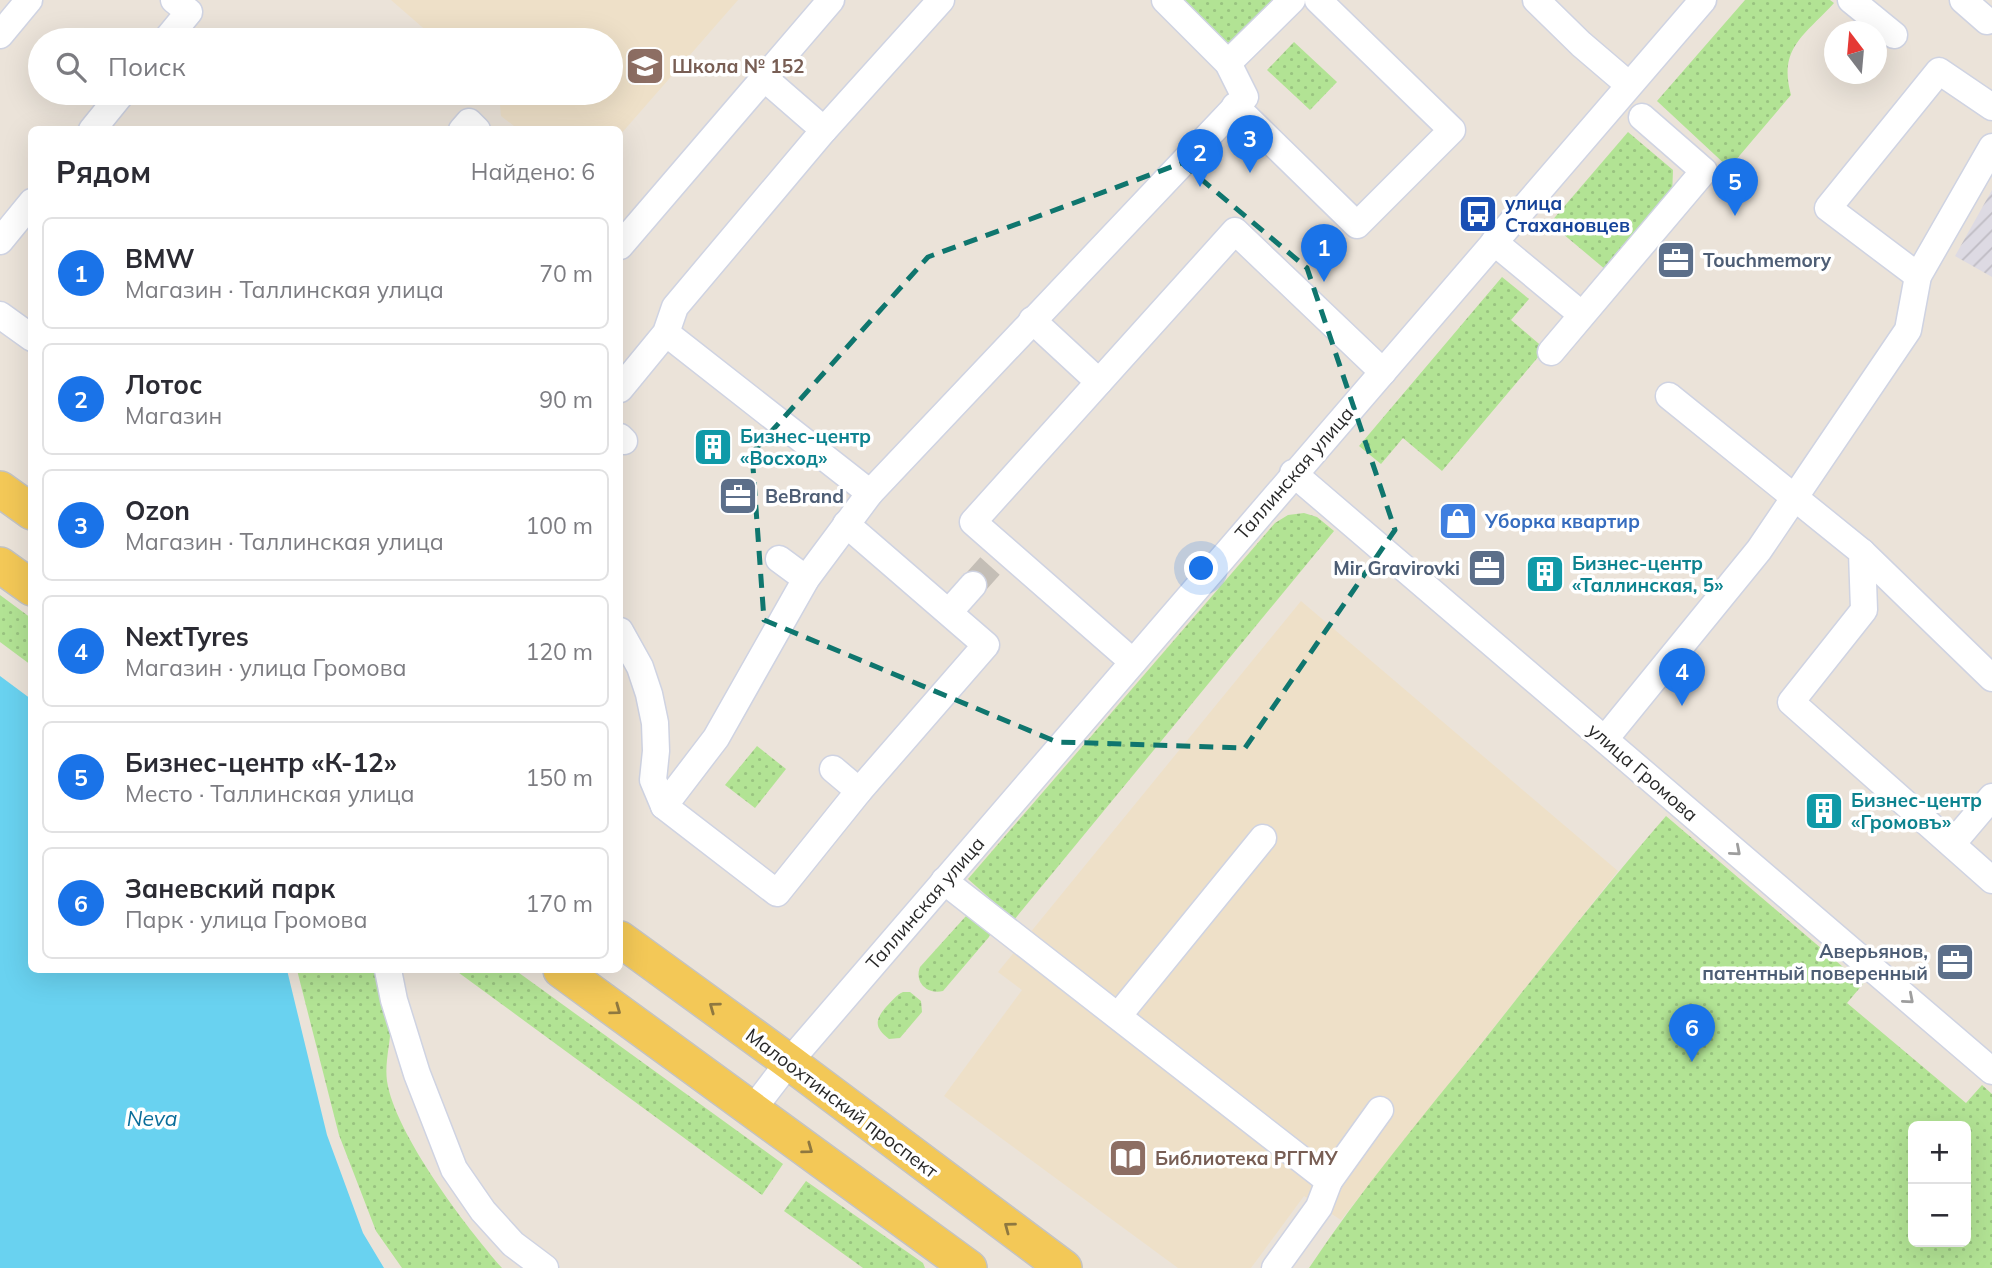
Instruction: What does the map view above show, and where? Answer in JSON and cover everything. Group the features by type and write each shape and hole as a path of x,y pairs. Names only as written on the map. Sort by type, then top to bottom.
{"main road":[{"path":"0,489 28,509"},
{"path":"0,565 28,585"},
{"name":"Малоохтинский проспект","path":"623,941 1064,1268"},
{"path":"565,973 969,1268"}],"street":[{"path":"2,27 29,0"},
{"path":"174,0 189,12 176,28"},
{"path":"623,242 831,0"},
{"path":"625,373 666,333 675,307 824,130 941,0"},
{"path":"664,806 716,738 806,579 870,493 1245,97 1228,63 1165,0"},
{"path":"1228,63 1292,0"},
{"path":"1235,106 1357,225 1452,130 1318,0"},
{"path":"1536,0 1573,37 1629,85"},
{"name":"Таллинская улица","path":"753,1109 789,1062 1293,473 1703,0"},
{"path":"1852,0 1894,35"},
{"path":"1963,0 1987,21"},
{"path":"1918,276 1828,208 1939,71 1992,107"},
{"path":"763,77 824,130"},
{"path":"95,126 112,105"},
{"path":"1551,352 1704,170 1642,117"},
{"path":"1605,739 1712,590 1759,550 1908,330 1918,276 1992,147"},
{"path":"0,241 28,207"},
{"path":"1133,662 998,558 973,522 1235,231 1383,372"},
{"path":"1494,242 1581,314"},
{"path":"0,314 28,335"},
{"path":"1032,320 1099,382"},
{"path":"666,333 870,493"},
{"path":"1669,396 1862,552 1992,678"},
{"name":"улица Громова","path":"1293,473 1992,1071"},
{"path":"623,636 640,667 649,694 655,723 653,780 664,806 777,893 859,791 986,645 846,524"},
{"path":"1862,552 1864,610 1791,702 1992,880"},
{"path":"779,559 806,579"},
{"path":"949,612 973,585"},
{"path":"833,769 859,791"},
{"path":"1952,844 1992,797"},
{"path":"1118,1016 1263,838"},
{"path":"944,881 1329,1181"},
{"path":"389,973 394,1000 418,1074 454,1169 483,1212 513,1244 545,1268"},
{"path":"1275,1268 1319,1207 1329,1181 1380,1110"}],"highlighted area":[{"path":"1182,163 1307,268 1395,530 1245,748 1057,742 764,620 752,453 928,257"}],"shaded area":[{"name":"Школа № 152","path":"391,0 738,0 623,132 623,126 514,126 501,116 500,105 623,105 623,28 423,28"},
{"path":"1992,190 1992,277 1955,256"},
{"path":"1301,601 1618,871 1341,1220 1304,1196 1251,1268 1178,1268 944,1096 1022,990 998,972"}],"green space":[{"path":"1174,0 1278,0 1227,51"},
{"path":"1745,0 1830,0 1834,3 1804,34 1791,54 1788,79 1791,95 1729,168 1657,101"},
{"path":"1294,42 1337,82 1310,110 1267,70"},
{"path":"1628,132 1673,170 1672,196 1606,270 1550,223"},
{"path":"1502,277 1529,299 1511,320 1545,349 1442,471 1403,438 1381,464 1359,446"},
{"path":"1304,513 1317,517 1334,531 1014,920 968,879 1275,523 1288,515"},
{"path":"0,595 28,616 28,663 0,642"},
{"path":"757,746 786,769 755,808 725,785"},
{"path":"1666,816 1863,984 1847,1003 1966,1103 1982,1085 1992,1094 1992,1268 1309,1268 1392,1154"},
{"path":"970,915 991,931 989,937 943,991 927,989 920,982 920,967 966,916"},
{"path":"298,973 377,973 390,1016 387,1081 403,1127 452,1205 502,1268 402,1268 376,1231 339,1135"},
{"path":"459,973 519,973 783,1164 762,1195"},
{"path":"910,992 921,1001 922,1012 900,1038 889,1039 879,1028 879,1016 896,996"},
{"path":"806,1181 923,1263 925,1268 863,1268 784,1211"}],"water":[{"name":"Neva","path":"0,676 28,697 28,973 288,973 327,1135 363,1233 384,1268 0,1268"}],"tunnel":[{"path":"973,585 990,566"}],"place":[{"name":"Школа № 152","path":"645,66"},
{"name":"Ozon","path":"1250,173"},
{"name":"Лотос","path":"1200,187"},
{"name":"улица Стахановцев","path":"1478,214"},
{"name":"Бизнес-центр «К-12»","path":"1735,216"},
{"name":"Touchmemory","path":"1676,260"},
{"name":"BMW","path":"1324,282"},
{"name":"Бизнес-центр «Восход»","path":"713,447"},
{"name":"BeBrand","path":"738,496"},
{"name":"Уборка квартир","path":"1458,521"},
{"name":"Mir Gravirovki","path":"1487,568"},
{"name":"Бизнес-центр «Таллинская, 5»","path":"1545,574"},
{"name":"NextTyres","path":"1682,706"},
{"name":"Бизнес-центр «Громовъ»","path":"1824,811"},
{"name":"Аверьянов, патентный поверенный","path":"1955,962"},
{"name":"Заневский парк","path":"1692,1062"},
{"name":"Библиотека РГГМУ","path":"1128,1158"}]}
